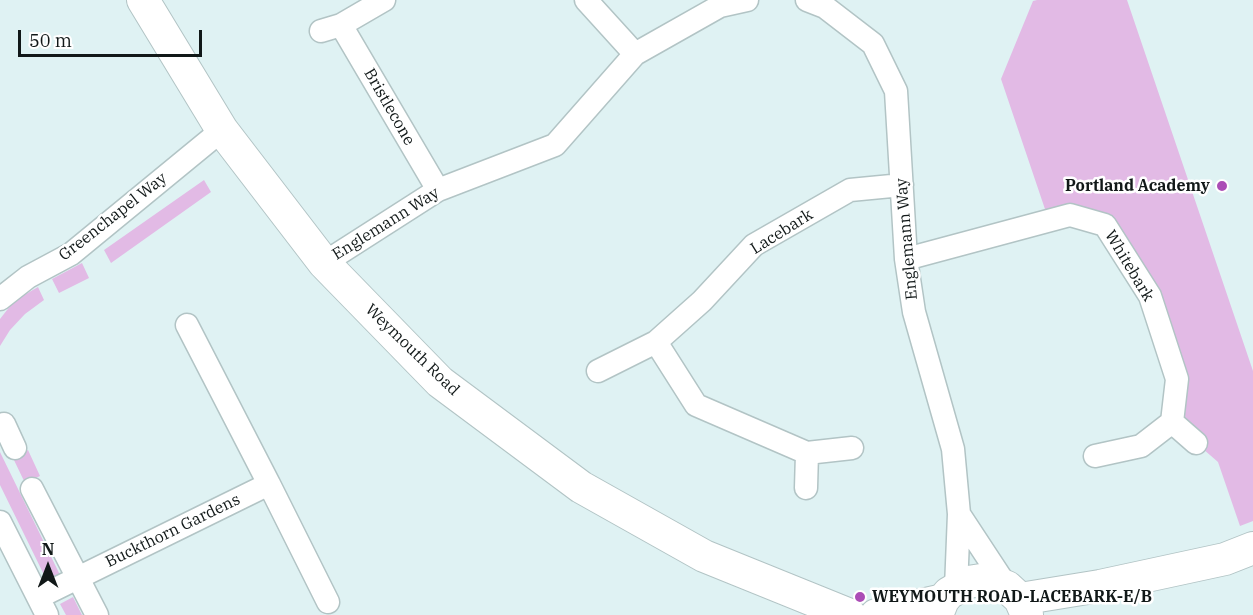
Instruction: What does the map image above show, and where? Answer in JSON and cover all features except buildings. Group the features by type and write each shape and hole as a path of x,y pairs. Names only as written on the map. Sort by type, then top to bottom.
{"street":[{"name":"Weymouth Road","path":"143,0 222,130 324,263 440,382 581,487 704,555 850,615"},
{"name":"Bristlecone","path":"384,0 331,28 438,190"},
{"path":"586,0 635,54"},
{"name":"Englemann Way","path":"324,263 438,190 555,145 635,54 720,6 747,0"},
{"name":"Englemann Way","path":"807,0 825,7 873,44 896,91 906,259 914,312 953,449 959,514 945,601"},
{"name":"Greenchapel Way","path":"0,299 27,277 71,254 222,130"},
{"name":"Lacebark","path":"598,371 656,342 702,301 754,245 850,190 902,185"},
{"name":"Whitebark","path":"906,259 1070,215 1106,225 1150,296 1178,379 1172,422"},
{"path":"187,325 328,602"},
{"path":"656,342 696,405 807,453 852,448"},
{"path":"1095,456 1141,446 1172,422 1196,443"},
{"path":"0,425 4,424 15,448"},
{"path":"806,488 807,453"},
{"name":"Buckthorn Gardens","path":"43,606 78,578 269,484"},
{"path":"32,489 97,615"},
{"name":"Englemann Way","path":"959,514 1018,600"},
{"path":"0,522 43,606"},
{"path":"876,615 945,601 968,582 981,580 994,582 1018,600 1225,559 1253,548"},
{"path":"1060,615 1100,585"}],"shaded area":[{"path":"1127,0 1253,371 1253,521 1240,526 1218,462 1172,422 1177,379 1106,225 1049,221 1001,79 1033,1"},
{"path":"204,180 211,192 111,263 104,250"},
{"path":"82,263 89,278 59,293 52,279"},
{"path":"38,287 44,300 25,314 10,330 0,346 0,319 14,301"},
{"path":"28,450 40,476 25,483 13,458"},
{"path":"0,452 60,575 47,581 0,485"},
{"path":"73,597 82,615 66,615 60,604"}],"place":[{"name":"Portland Academy","path":"1222,186"},
{"name":"WEYMOUTH ROAD-LACEBARK-E/B","path":"860,597"}]}
